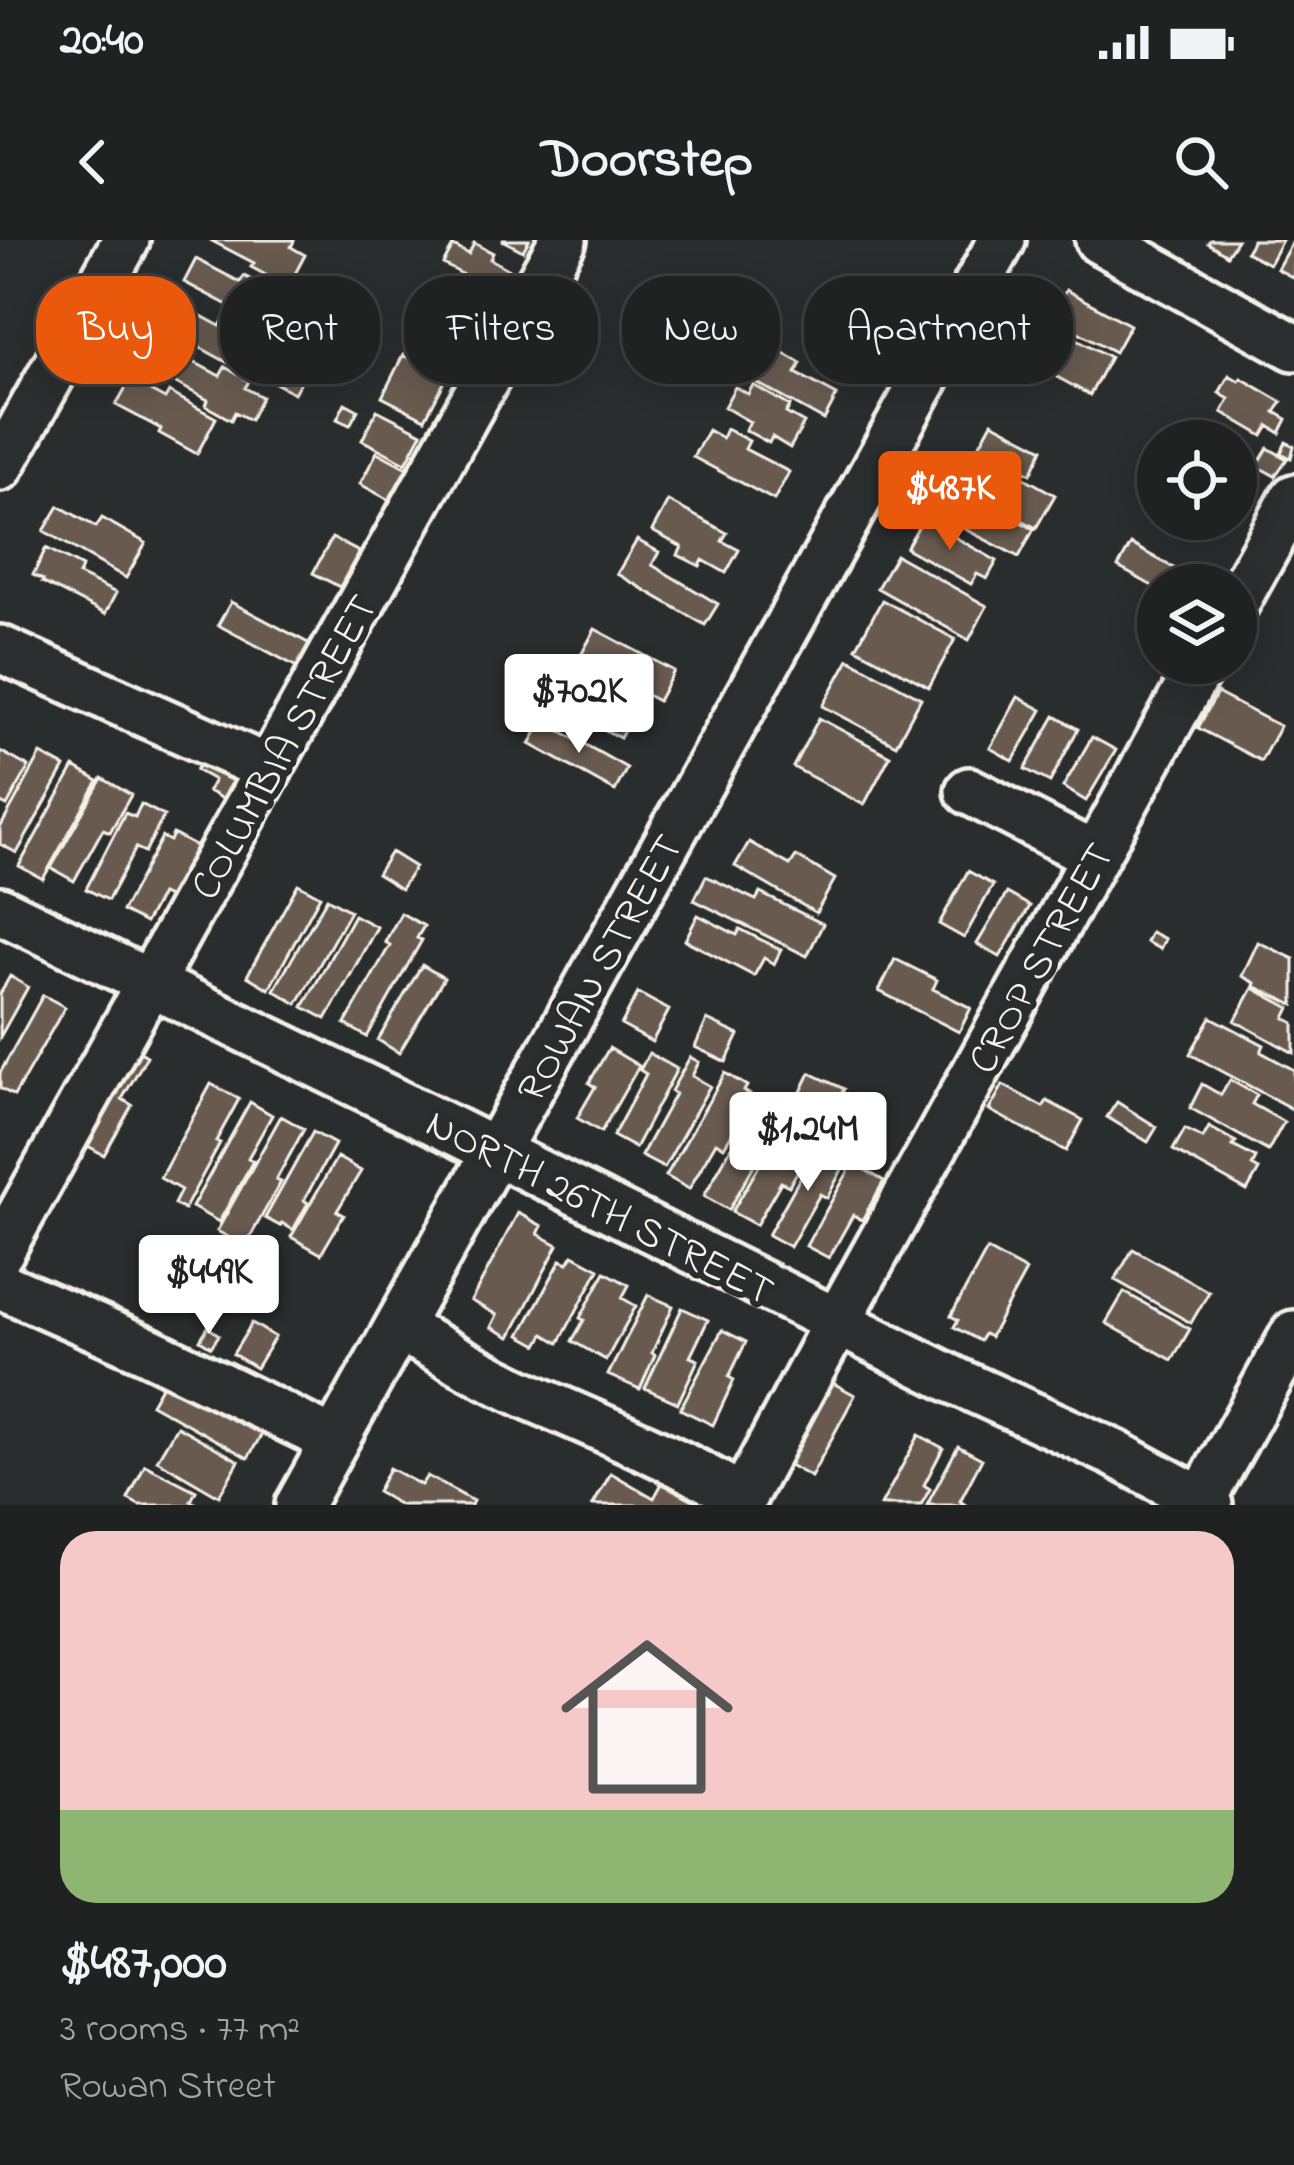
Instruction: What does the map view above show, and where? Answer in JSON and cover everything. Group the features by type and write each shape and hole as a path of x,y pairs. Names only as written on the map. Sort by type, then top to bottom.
{"street":[{"path":"0,467 126,240"},
{"name":"COLUMBIA STREET","path":"0,1252 563,240"},
{"name":"ROWAN STREET","path":"299,1505 1002,240"},
{"path":"1099,240 1294,347"},
{"path":"1257,564 1294,498"},
{"path":"0,649 269,769"},
{"name":"CROP STREET","path":"740,1502 1190,684"},
{"path":"968,791 1095,856"},
{"name":"NORTH 26TH STREET","path":"0,910 837,1322 1114,1453 1203,1504"},
{"path":"0,1285 334,1441"},
{"path":"398,1327 528,1396 709,1478 740,1502"},
{"path":"1203,1504 1294,1334"}],"building":[{"path":"210,240 292,240 291,247 305,255 294,276 268,276 251,267 254,263"},
{"path":"502,240 529,240 523,251"},
{"path":"1210,240 1237,240 1227,255"},
{"path":"1253,240 1282,240 1269,264 1246,252"},
{"path":"1294,240 1294,278 1277,269"},
{"path":"474,243 510,270 507,276 466,276 443,264 453,246 469,254"},
{"path":"196,259 229,276 220,276 220,301 196,288 196,276 187,276"},
{"path":"1073,294 1130,325 1115,352 1073,329"},
{"path":"196,313 220,326 220,358 196,345"},
{"path":"1073,337 1110,357 1090,395 1070,384"},
{"path":"780,351 801,363 796,373 804,377 804,384 816,384 837,395 824,420 759,384 780,384"},
{"path":"403,355 404,384 443,384 425,419 382,397"},
{"path":"196,363 220,376 220,384 247,384 245,388 262,397 250,420 235,412 231,420 206,406 208,400 178,384 196,384"},
{"path":"1229,375 1282,402 1275,412 1287,419 1280,433 1269,426 1263,436 1257,432 1257,420 1236,420 1222,412 1229,399 1219,393"},
{"path":"128,384 137,384 165,399 169,392 216,418 197,454 116,405"},
{"path":"277,384 299,384 294,393"},
{"path":"753,385 790,406 786,413 804,423 790,448 745,430 750,422 724,407 735,387 748,394"},
{"path":"345,403 358,410 350,425 337,419"},
{"path":"377,410 422,433 406,463 362,440"},
{"path":"992,422 1043,449 1031,474 979,446"},
{"path":"726,429 749,441 745,449 789,472 774,500 693,457 708,430 722,438"},
{"path":"1286,442 1294,446 1291,458 1281,453"},
{"path":"1268,448 1287,459 1275,476 1257,466"},
{"path":"377,452 407,468 389,500 360,484"},
{"path":"963,455 1007,481 1012,471 1055,495 1036,528 950,479"},
{"path":"947,484 1034,529 1019,557 932,512"},
{"path":"668,501 727,533 722,541 739,550 726,573 703,560 700,566 678,555 682,547 652,531"},
{"path":"59,506 96,527 102,518 146,543 126,578 44,531"},
{"path":"923,519 997,561 987,579 977,574 971,584 906,548"},
{"path":"332,538 359,552 340,587 313,573"},
{"path":"637,540 659,552 652,565 718,604 705,625 617,574"},
{"path":"1131,544 1167,564 1137,564 1137,577 1118,567"},
{"path":"46,548 82,567 79,575 116,593 105,614 33,575"},
{"path":"896,555 987,606 969,640 877,588"},
{"path":"882,600 955,639 929,687 856,648"},
{"path":"231,602 312,645 299,668 218,625"},
{"path":"595,629 674,671 658,701 579,659"},
{"path":"556,658 573,667 569,675 635,711 620,738 537,693"},
{"path":"849,659 921,698 896,745 823,706"},
{"path":"1217,693 1280,726 1261,761 1198,728"},
{"path":"1018,697 1042,710 1013,761 990,748"},
{"path":"1055,716 1078,729 1050,782 1025,769"},
{"path":"819,718 890,756 864,805 793,767"},
{"path":"543,721 627,768 615,791 530,744"},
{"path":"1092,737 1116,750 1086,801 1063,787"},
{"path":"0,751 29,767 7,806 0,805"},
{"path":"41,754 65,767 17,853 0,844 0,828"},
{"path":"206,754 247,776 232,804 208,791 214,780 196,770"},
{"path":"74,767 98,781 43,879 19,866"},
{"path":"102,778 131,795 110,832 103,829 74,881 51,868"},
{"path":"141,804 164,816 145,852 136,848 108,900 86,889 125,813 135,817"},
{"path":"173,834 199,848 172,899 161,894 145,923 122,911 162,837 170,841"},
{"path":"749,842 790,865 796,856 835,879 816,913 735,866"},
{"path":"391,852 415,867 401,889 377,874"},
{"path":"968,871 993,885 964,938 939,924"},
{"path":"706,876 756,900 760,893 823,924 807,956 694,900"},
{"path":"298,884 320,896 269,989 247,976"},
{"path":"1007,893 1030,906 1000,957 977,944"},
{"path":"327,898 350,911 297,1004 274,990"},
{"path":"401,913 424,926 417,938 422,940 367,1037 345,1024 390,945 385,942"},
{"path":"354,915 377,927 326,1019 303,1007"},
{"path":"698,915 781,950 774,964 764,958 754,976 685,940"},
{"path":"1151,932 1165,939 1160,949 1146,942"},
{"path":"1258,942 1294,959 1294,1005 1242,976"},
{"path":"895,959 937,980 933,989 971,1008 959,1032 879,991"},
{"path":"422,965 444,978 399,1053 378,1040"},
{"path":"10,976 28,987 0,1037 0,994"},
{"path":"1253,988 1290,1008 1285,1018 1294,1023 1294,1053 1235,1021"},
{"path":"638,993 669,1010 652,1042 621,1025"},
{"path":"43,995 65,1007 14,1096 0,1088 0,1073"},
{"path":"1211,1017 1264,1045 1261,1052 1294,1070 1294,1110 1190,1054"},
{"path":"707,1020 739,1035 726,1062 695,1047"},
{"path":"123,1042 147,1056 122,1099 132,1105 104,1155 70,1136"},
{"path":"609,1048 639,1066 601,1132 577,1118 595,1087 589,1083"},
{"path":"649,1053 677,1069 635,1148 613,1136 646,1074 640,1070"},
{"path":"690,1057 699,1062 692,1076 710,1086 664,1168 641,1156"},
{"path":"725,1073 747,1086 744,1091 754,1097 724,1147 716,1142 689,1189 666,1176"},
{"path":"810,1073 844,1089 832,1113 798,1098"},
{"path":"1230,1080 1257,1095 1252,1104 1284,1122 1268,1151 1190,1108 1202,1084 1221,1095"},
{"path":"211,1084 239,1099 184,1210 174,1204 181,1190 160,1178"},
{"path":"1003,1085 1043,1107 1047,1101 1083,1120 1066,1151 989,1110"},
{"path":"250,1102 272,1115 219,1222 192,1207"},
{"path":"1117,1102 1157,1127 1148,1142 1107,1117"},
{"path":"756,1103 781,1117 729,1210 704,1196"},
{"path":"281,1116 304,1129 245,1246 217,1231"},
{"path":"786,1120 817,1138 789,1186 781,1182 756,1225 732,1212"},
{"path":"1209,1127 1256,1158 1252,1166 1259,1170 1247,1191 1173,1150 1185,1129 1203,1138"},
{"path":"313,1132 335,1144 293,1230 265,1218"},
{"path":"819,1144 847,1160 827,1198 820,1194 790,1247 768,1235"},
{"path":"337,1157 361,1171 337,1211 344,1215 321,1254 291,1237"},
{"path":"853,1163 884,1181 862,1220 853,1215 829,1258 806,1246"},
{"path":"518,1213 542,1226 538,1234 558,1245 510,1337 491,1327 497,1315 471,1301"},
{"path":"1133,1249 1209,1292 1191,1323 1115,1280"},
{"path":"987,1250 1026,1271 990,1337 984,1334 980,1341 954,1327 958,1320 951,1316"},
{"path":"573,1255 599,1269 559,1343 544,1334 538,1345 520,1335 561,1260 568,1263"},
{"path":"605,1272 629,1285 622,1298 636,1306 606,1360 572,1341"},
{"path":"1124,1292 1190,1329 1172,1360 1106,1323"},
{"path":"648,1295 673,1306 640,1389 608,1375"},
{"path":"682,1308 708,1320 690,1357 698,1360 678,1403 645,1388"},
{"path":"252,1323 275,1337 256,1368 233,1354"},
{"path":"208,1327 219,1335 211,1347 200,1340"},
{"path":"722,1330 746,1342 713,1425 680,1409"},
{"path":"166,1378 263,1432 248,1458 151,1404"},
{"path":"833,1383 855,1395 811,1477 789,1465"},
{"path":"177,1426 239,1461 219,1496 157,1460"},
{"path":"919,1435 943,1448 924,1485 930,1489 921,1505 881,1505"},
{"path":"958,1446 982,1459 960,1501 966,1505 927,1505"},
{"path":"145,1465 196,1491 191,1501 199,1505 139,1505 128,1499"},
{"path":"389,1468 421,1485 427,1476 473,1501 471,1505 400,1505 377,1492"},
{"path":"670,1469 712,1505 593,1505 611,1473 654,1498"}]}
